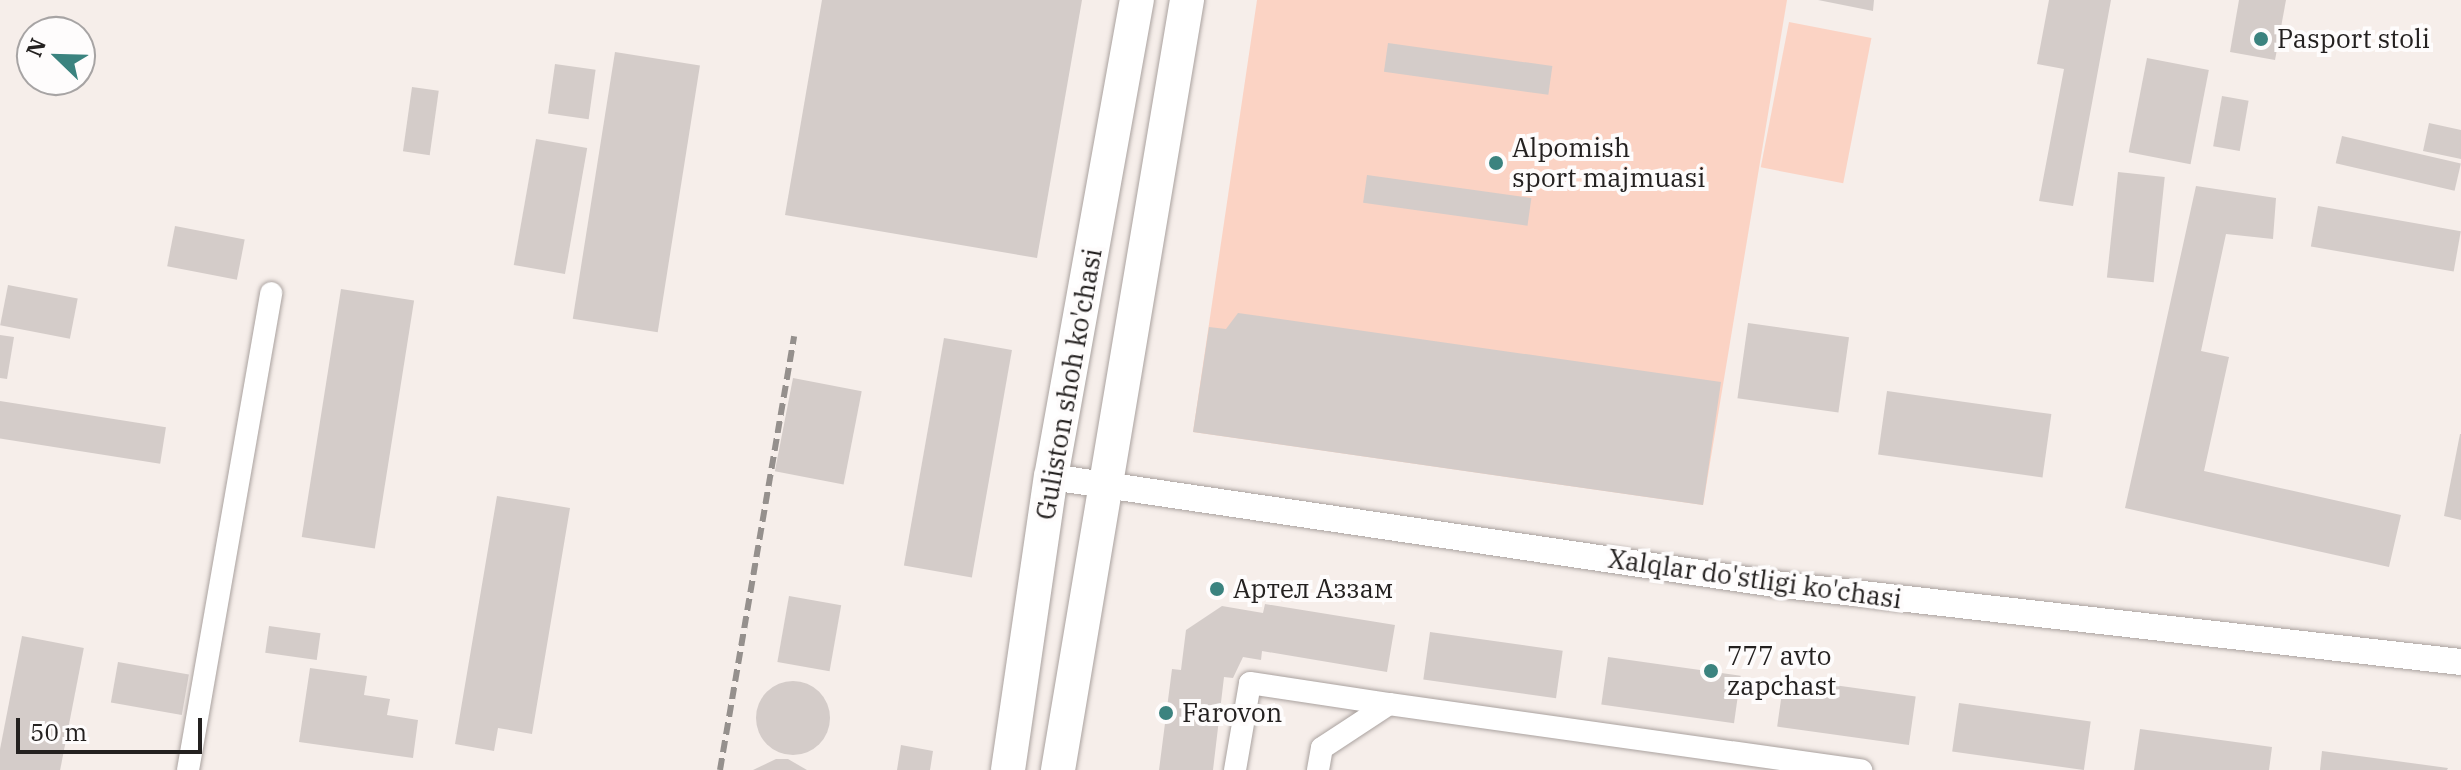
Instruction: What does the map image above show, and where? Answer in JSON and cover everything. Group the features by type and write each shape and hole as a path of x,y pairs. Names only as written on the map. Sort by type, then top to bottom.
{"main road":[{"name":"Guliston shoh ko'chasi","path":"1008,770 1051,477 1137,0"},
{"name":"Guliston shoh ko'chasi","path":"1058,770 1102,485 1187,0"}],"street":[{"path":"188,770 271,293"},
{"name":"Xalqlar do'stligi ko'chasi","path":"1051,477 1775,584 2461,662"},
{"path":"1235,770 1250,683 1861,770"},
{"path":"1318,770 1322,748 1389,704"}],"shaded area":[{"name":"Alpomish sport majmuasi","path":"1257,0 1787,0 1703,505 1193,432"},
{"path":"1789,22 1871,38 1843,183 1761,167"}],"building":[{"path":"822,0 1082,0 1037,258 785,215"},
{"path":"1818,0 1874,0 1873,11"},
{"path":"2049,0 2111,0 2073,206 2039,201 2064,69 2037,64"},
{"path":"2239,0 2286,0 2275,60 2230,52"},
{"path":"1388,43 1552,66 1548,95 1384,72"},
{"path":"615,52 700,65 658,332 573,319"},
{"path":"2147,58 2209,70 2191,164 2129,152"},
{"path":"555,64 596,70 589,119 548,114"},
{"path":"412,87 439,91 430,155 403,151"},
{"path":"2222,96 2249,101 2240,151 2213,146"},
{"path":"2429,123 2461,130 2461,159 2423,151"},
{"path":"2342,136 2461,163 2455,191 2336,163"},
{"path":"536,139 587,148 565,274 514,265"},
{"path":"2118,172 2165,177 2154,282 2107,277"},
{"path":"1367,175 1531,198 1527,226 1363,203"},
{"path":"2196,186 2276,198 2273,239 2226,234 2201,351 2229,357 2204,471 2401,515 2389,567 2125,508"},
{"path":"2318,206 2461,231 2454,272 2311,246"},
{"path":"175,226 245,240 237,280 167,266"},
{"path":"8,285 78,299 70,339 0,325"},
{"path":"341,289 414,301 375,548 302,537"},
{"path":"1238,313 1721,382 1703,505 1193,432 1209,327 1226,329"},
{"path":"1748,323 1849,337 1838,412 1737,398"},
{"path":"0,335 14,337 7,379 0,378"},
{"path":"944,338 1012,350 972,577 904,565"},
{"path":"793,378 862,391 844,485 775,471"},
{"path":"1887,391 2051,414 2042,477 1878,454"},
{"path":"0,401 166,427 160,464 0,438"},
{"path":"2461,434 2461,520 2444,516"},
{"path":"497,496 570,508 532,734 498,728 494,751 455,744"},
{"path":"789,596 841,605 830,671 777,662"},
{"path":"1265,604 1395,625 1387,672 1262,651 1261,660 1243,657 1233,678 1224,677 1213,770 1159,770 1172,669 1181,670 1186,630 1222,606 1263,613"},
{"path":"269,626 320,633 317,660 265,653"},
{"path":"1430,632 1563,651 1556,698 1423,680"},
{"path":"22,636 84,648 60,770 0,770 0,749"},
{"path":"1608,657 1741,676 1734,723 1601,705"},
{"path":"118,662 189,675 182,715 111,702"},
{"path":"310,668 367,676 364,695 390,699 387,715 418,720 413,758 299,742"},
{"path":"1784,678 1916,697 1909,745 1777,727"},
{"path":"793,681 807,684 819,692 827,704 830,718 827,732 819,744 807,752 793,755 779,752 767,744 759,732 756,718 759,704 767,692 779,684"},
{"path":"1959,703 2091,722 2084,770 1952,752"},
{"path":"2140,729 2272,747 2269,770 2134,770"},
{"path":"901,745 933,751 930,770 897,770"},
{"path":"2322,751 2448,768 2320,770"},
{"path":"776,759 788,759 807,770 753,770"}],"railway":[{"path":"720,770 794,336"}],"place":[{"name":"Pasport stoli","path":"2261,39"},
{"name":"Alpomish sport majmuasi","path":"1496,163"},
{"name":"Артел Аззам","path":"1217,589"},
{"name":"777 avto zapchast","path":"1711,671"},
{"name":"Farovon","path":"1166,713"}]}
